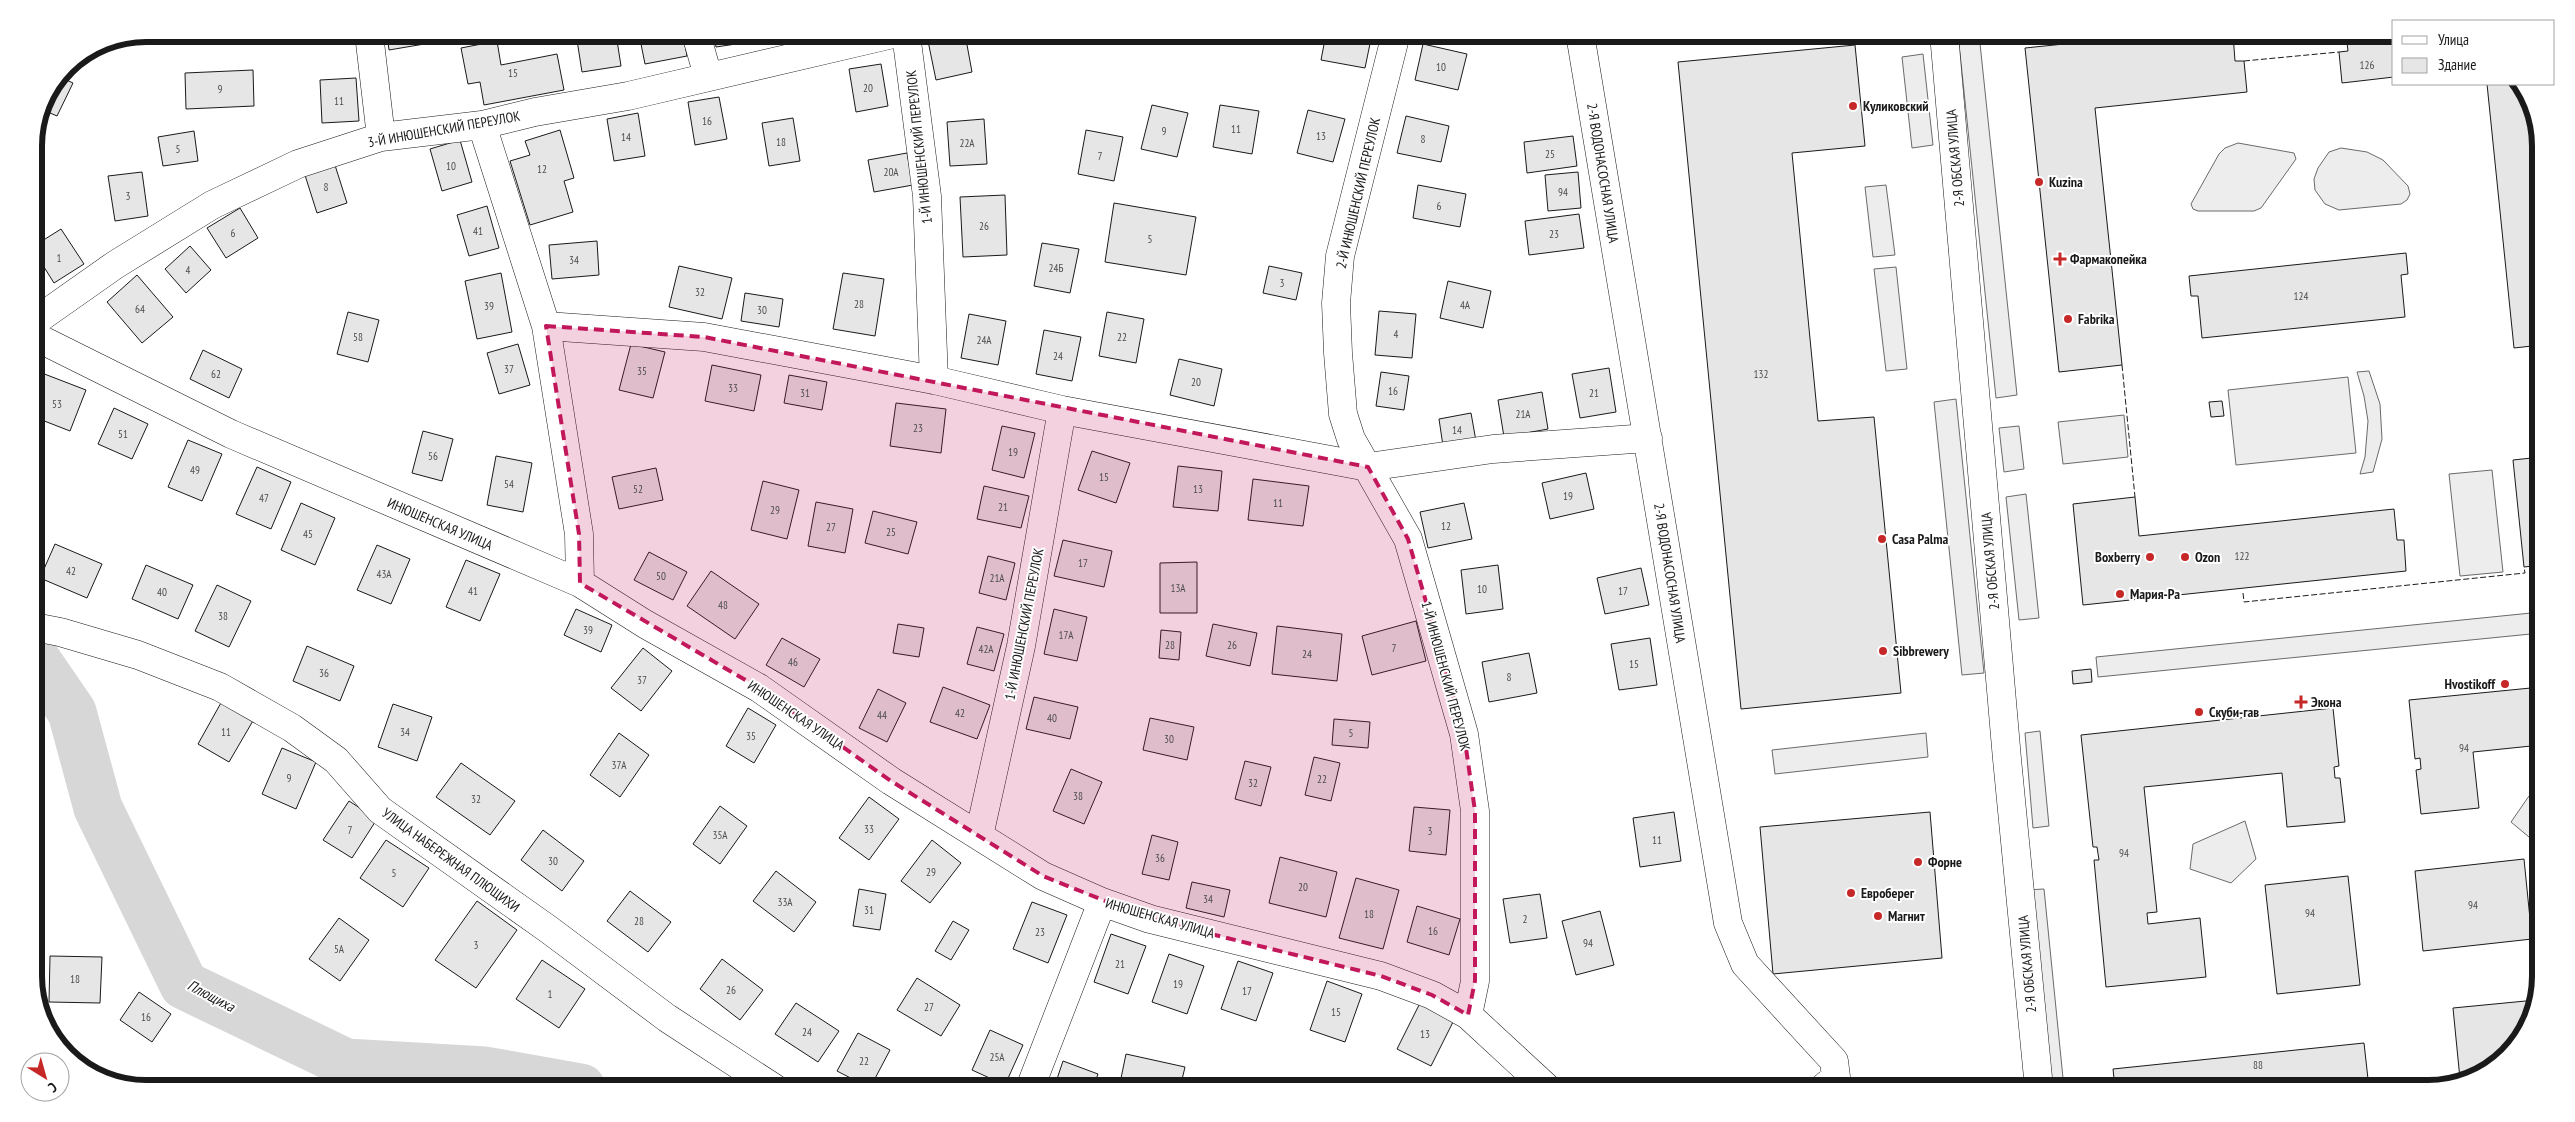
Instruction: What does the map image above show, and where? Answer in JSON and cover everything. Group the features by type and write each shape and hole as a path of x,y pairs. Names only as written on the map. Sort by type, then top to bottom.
{"street":[{"name":"2-Й ИНЮШЕНСКИЙ ПЕРЕУЛОК","path":"1368,467 1351,439 1343,414 1336,304 1340,256 1394,42"},
{"name":"2-Я ВОДОНАСОСНАЯ УЛИЦА","path":"1581,42 1728,923 1745,964 1834,1061 1829,1080"},
{"name":"2-Я ОБСКАЯ УЛИЦА","path":"1945,42 2007,759 2038,1080"},
{"path":"370,43 381,137"},
{"path":"699,43 708,76"},
{"name":"3-Й ИНЮШЕНСКИЙ ПЕРЕУЛОК","path":"43,316 115,265 212,205 298,164 381,137 482,125 535,112 628,96 844,43"},
{"name":"1-Й ИНЮШЕНСКИЙ ПЕРЕУЛОК","path":"907,43 927,196 934,380"},
{"path":"482,125 546,326 579,534 580,583"},
{"path":"546,326 704,337 934,380 1062,410 1368,467 1493,449 1648,438"},
{"name":"ИНЮШЕНСКАЯ УЛИЦА","path":"43,340 231,434 580,583 645,624 759,688 891,781 1043,876 1102,902 1150,919 1381,976 1432,995 1468,1015 1538,1080"},
{"name":"1-Й ИНЮШЕНСКИЙ ПЕРЕУЛОК","path":"979,836 1021,646 1062,410"},
{"name":"1-Й ИНЮШЕНСКИЙ ПЕРЕУЛОК","path":"1368,467 1408,539 1464,734 1475,811 1476,869 1475,981 1468,1015"},
{"name":"УЛИЦА НАБЕРЕЖНАЯ ПЛЮЩИХИ","path":"43,629 60,632 138,656 220,687 292,728 336,760 380,810 548,929 666,1018 762,1080"},
{"path":"1033,1080 1102,902"}],"highlighted area":[{"path":"546,326 704,337 1368,467 1408,539 1464,734 1475,811 1475,981 1468,1015 1432,995 1381,976 1150,919 1043,876 891,781 759,688 580,583 579,534"}],"shaded area":[{"path":"1959,42 1980,42 2017,395 1996,398"},
{"path":"1923,54 1933,145 1912,148 1902,57"},
{"path":"2238,143 2294,153 2296,159 2261,208 2254,211 2198,211 2193,209 2191,204 2219,154 2225,148"},
{"path":"2341,148 2367,152 2383,160 2408,186 2410,194 2407,200 2401,204 2339,210 2325,204 2315,190 2314,179 2318,168 2329,152"},
{"path":"1886,185 1895,255 1873,257 1865,187"},
{"path":"1896,267 1907,369 1886,371 1874,269"},
{"path":"2369,371 2380,404 2382,439 2373,472 2360,474 2365,457 2368,421 2364,396 2357,372"},
{"path":"2348,377 2356,453 2236,465 2228,390"},
{"path":"1956,399 1984,673 1962,675 1934,402"},
{"path":"2124,415 2128,457 2063,464 2058,422"},
{"path":"2019,426 2024,469 2004,472 1999,428"},
{"path":"2492,470 2503,572 2460,576 2449,474"},
{"path":"2026,494 2039,618 2019,620 2006,497"},
{"path":"2532,613 2532,634 2098,677 2096,657"},
{"path":"2040,731 2049,826 2033,828 2025,733"},
{"path":"1926,733 1928,757 1775,774 1772,750"},
{"path":"2529,796 2532,796 2532,840 2511,822"},
{"path":"2245,821 2256,859 2231,883 2190,869 2193,844"},
{"path":"2044,889 2063,1080 2044,1080 2026,890"}],"building":[{"path":"1324,42 1370,42 1365,68 1321,60"},
{"path":"2082,42 2234,42 2235,61 2244,61 2247,92 2095,108 2122,365 2059,372 2025,48"},
{"path":"2347,42 2392,42 2392,77 2342,83 2339,52 2348,51"},
{"path":"388,43 431,43 389,50"},
{"path":"497,43 501,65 557,54 564,90 484,105 480,82 468,84 461,48"},
{"path":"577,43 617,43 621,66 582,72"},
{"path":"641,43 685,43 687,56 645,64"},
{"path":"715,43 744,43 716,47"},
{"path":"928,43 967,43 972,72 936,80"},
{"path":"1423,44 1467,54 1458,90 1415,80"},
{"path":"1855,45 1865,146 1792,153 1818,421 1874,417 1901,693 1741,709 1678,62"},
{"path":"881,64 888,106 856,112 849,69"},
{"path":"253,70 254,106 186,109 185,73"},
{"path":"356,78 359,121 322,123 320,80"},
{"path":"66,80 73,83 57,116 48,112 53,100"},
{"path":"2487,85 2512,85 2522,100 2531,126 2532,346 2514,348"},
{"path":"719,97 727,139 695,145 688,102"},
{"path":"1152,105 1188,113 1177,157 1141,149"},
{"path":"1220,105 1259,111 1252,154 1213,147"},
{"path":"1308,110 1345,119 1333,162 1297,153"},
{"path":"638,113 645,156 614,161 607,119"},
{"path":"1406,116 1449,126 1441,162 1397,153"},
{"path":"793,118 800,161 769,166 762,123"},
{"path":"984,119 987,164 950,166 947,122"},
{"path":"560,130 574,178 564,181 573,212 530,225 510,161 530,155 525,141"},
{"path":"1086,130 1123,137 1114,181 1078,174"},
{"path":"194,131 198,161 163,166 158,137"},
{"path":"1573,136 1577,166 1527,173 1524,142"},
{"path":"460,140 472,182 442,191 430,149"},
{"path":"907,153 913,185 874,192 868,160"},
{"path":"334,162 347,203 317,213 304,172"},
{"path":"142,172 148,216 115,221 108,176"},
{"path":"1578,172 1581,208 1548,211 1545,175"},
{"path":"1418,185 1466,194 1460,227 1413,218"},
{"path":"1005,195 1007,255 963,257 960,197"},
{"path":"1114,203 1196,217 1186,275 1105,262"},
{"path":"487,206 499,248 469,256 457,215"},
{"path":"240,208 258,238 226,258 207,228"},
{"path":"1579,214 1584,248 1529,255 1525,221"},
{"path":"61,229 84,264 54,283 43,265 43,240"},
{"path":"597,241 599,275 552,279 549,245"},
{"path":"1042,243 1079,249 1070,293 1034,286"},
{"path":"190,246 211,270 186,293 165,269"},
{"path":"2406,253 2408,274 2401,275 2405,317 2202,338 2198,296 2191,296 2189,276"},
{"path":"679,266 732,278 722,319 669,307"},
{"path":"1269,266 1302,273 1296,300 1263,293"},
{"path":"501,273 512,332 477,339 465,281"},
{"path":"843,273 884,279 875,336 833,329"},
{"path":"137,275 173,317 142,343 107,302"},
{"path":"1448,281 1491,291 1483,328 1440,318"},
{"path":"745,293 783,299 779,327 741,321"},
{"path":"1379,311 1416,314 1412,358 1375,355"},
{"path":"348,312 379,320 368,362 337,354"},
{"path":"1107,312 1144,319 1136,363 1099,356"},
{"path":"969,314 1006,321 998,365 961,358"},
{"path":"1044,330 1081,337 1072,381 1036,374"},
{"path":"518,344 530,385 499,394 487,353"},
{"path":"631,344 665,352 653,398 619,390"},
{"path":"203,350 242,369 229,398 190,379"},
{"path":"1179,359 1222,369 1214,406 1170,395"},
{"path":"712,365 761,375 754,411 705,401"},
{"path":"1609,368 1616,412 1580,418 1572,374"},
{"path":"1381,372 1409,376 1404,410 1376,406"},
{"path":"43,373 86,390 70,431 43,420"},
{"path":"789,375 827,382 822,410 784,403"},
{"path":"1542,392 1548,429 1504,437 1498,400"},
{"path":"2222,401 2224,416 2211,417 2209,402"},
{"path":"896,403 946,409 941,453 890,446"},
{"path":"114,408 148,424 132,459 98,444"},
{"path":"1471,413 1476,441 1443,446 1439,419"},
{"path":"1002,426 1035,433 1024,478 992,470"},
{"path":"423,431 453,439 442,481 412,473"},
{"path":"188,440 222,454 202,501 168,487"},
{"path":"1092,451 1130,463 1116,503 1078,490"},
{"path":"496,456 532,463 523,512 487,505"},
{"path":"2532,458 2532,566 2524,567 2513,460"},
{"path":"1178,466 1222,471 1218,511 1173,507"},
{"path":"257,467 291,482 271,529 236,514"},
{"path":"656,468 663,500 619,509 612,477"},
{"path":"1586,473 1594,509 1550,519 1542,483"},
{"path":"1253,479 1309,486 1303,526 1248,520"},
{"path":"763,481 799,490 787,539 751,530"},
{"path":"984,486 1029,496 1021,528 977,519"},
{"path":"2135,497 2139,536 2394,509 2397,540 2404,540 2406,571 2083,605 2073,504"},
{"path":"816,502 853,509 845,553 808,546"},
{"path":"301,503 335,518 315,565 281,550"},
{"path":"1464,503 1472,539 1428,548 1420,512"},
{"path":"873,511 917,522 908,554 865,543"},
{"path":"1063,540 1112,551 1104,587 1054,576"},
{"path":"55,544 102,564 87,598 43,579 43,571"},
{"path":"377,545 410,559 391,604 357,590"},
{"path":"649,552 687,572 673,600 634,580"},
{"path":"988,556 1015,563 1006,600 979,593"},
{"path":"466,560 500,574 480,621 446,607"},
{"path":"1197,562 1197,613 1160,613 1160,563"},
{"path":"146,565 193,585 178,619 132,599"},
{"path":"1498,565 1503,609 1466,614 1461,570"},
{"path":"1641,568 1649,605 1605,614 1597,578"},
{"path":"711,571 759,604 735,639 687,606"},
{"path":"217,585 251,601 229,647 195,631"},
{"path":"576,609 612,625 601,652 564,635"},
{"path":"1054,609 1087,617 1077,661 1044,654"},
{"path":"1416,621 1426,661 1372,675 1362,636"},
{"path":"898,624 924,628 919,657 893,653"},
{"path":"1213,624 1257,633 1250,666 1206,656"},
{"path":"1277,626 1342,634 1337,681 1272,674"},
{"path":"977,627 1004,634 994,671 967,664"},
{"path":"1161,630 1181,632 1179,660 1159,658"},
{"path":"782,638 820,659 804,687 766,665"},
{"path":"1650,638 1657,685 1619,690 1611,644"},
{"path":"307,646 354,666 340,701 293,681"},
{"path":"643,648 672,671 641,711 611,688"},
{"path":"1529,653 1537,693 1489,702 1482,662"},
{"path":"2091,669 2092,682 2073,684 2072,671"},
{"path":"943,687 990,705 977,739 930,722"},
{"path":"2532,688 2532,746 2473,752 2479,808 2421,814 2416,770 2421,769 2420,758 2415,759 2409,700"},
{"path":"878,689 906,703 887,742 859,728"},
{"path":"1034,697 1078,707 1070,739 1026,729"},
{"path":"222,701 254,719 229,762 198,744"},
{"path":"393,704 432,717 417,761 378,747"},
{"path":"748,708 776,725 754,763 726,746"},
{"path":"2333,708 2339,766 2334,767 2335,778 2340,778 2345,822 2287,827 2282,773 2144,787 2157,912 2147,913 2148,924 2200,918 2206,977 2106,987 2094,860 2099,860 2097,847 2093,847 2081,735"},
{"path":"1150,718 1194,727 1187,760 1143,750"},
{"path":"1334,719 1370,722 1368,748 1332,745"},
{"path":"619,733 649,755 620,797 590,775"},
{"path":"282,748 316,762 296,809 262,794"},
{"path":"1314,757 1340,763 1331,801 1305,795"},
{"path":"1245,761 1271,767 1261,806 1235,799"},
{"path":"461,763 515,801 490,835 436,797"},
{"path":"1071,769 1102,782 1084,824 1053,811"},
{"path":"869,797 899,819 869,860 839,838"},
{"path":"349,801 377,819 352,858 323,840"},
{"path":"720,806 747,826 720,864 693,844"},
{"path":"1414,807 1450,810 1446,855 1409,851"},
{"path":"1674,812 1681,861 1640,867 1633,818"},
{"name":"Евроберег","path":"1930,812 1942,958 1773,974 1760,827"},
{"path":"543,830 584,861 562,891 521,860"},
{"path":"1152,835 1178,842 1169,880 1142,874"},
{"path":"386,840 429,868 403,907 360,878"},
{"path":"932,840 961,863 930,903 901,881"},
{"path":"1280,857 1337,872 1326,917 1269,903"},
{"path":"2524,859 2532,939 2423,951 2415,871"},
{"path":"776,871 816,902 794,932 753,901"},
{"path":"2348,876 2360,985 2277,994 2265,885"},
{"path":"1356,878 1399,890 1383,949 1339,938"},
{"path":"1192,882 1230,890 1224,917 1186,908"},
{"path":"859,889 886,894 880,930 853,926"},
{"path":"630,891 671,922 648,952 607,921"},
{"path":"1540,894 1547,938 1510,943 1503,899"},
{"path":"477,901 517,930 476,988 435,960"},
{"path":"1032,902 1067,915 1048,963 1013,949"},
{"path":"1417,906 1460,919 1449,955 1407,942"},
{"path":"1600,911 1614,965 1576,975 1562,921"},
{"path":"339,918 369,940 340,981 309,959"},
{"path":"953,921 969,930 951,960 935,951"},
{"path":"1111,934 1146,946 1128,994 1094,982"},
{"path":"1169,954 1204,966 1187,1014 1152,1002"},
{"path":"50,956 102,957 100,1003 49,1002"},
{"path":"722,959 763,990 740,1020 700,989"},
{"path":"542,960 585,989 559,1028 516,999"},
{"path":"1238,961 1273,973 1256,1021 1221,1009"},
{"path":"917,978 960,1005 941,1036 897,1010"},
{"path":"1327,981 1362,994 1345,1042 1310,1030"},
{"path":"139,992 171,1014 152,1042 120,1020"},
{"path":"2530,1001 2519,1028 2507,1044 2486,1062 2475,1069 2460,1075 2453,1008"},
{"path":"796,1003 839,1031 818,1062 775,1034"},
{"path":"1420,1003 1454,1020 1431,1066 1397,1049"},
{"path":"990,1030 1023,1045 1007,1080 994,1080 972,1070"},
{"path":"858,1033 890,1050 874,1080 854,1080 837,1071"},
{"path":"2364,1043 2368,1080 2114,1080 2113,1069"},
{"path":"1126,1054 1185,1067 1182,1080 1121,1080"},
{"path":"1063,1061 1098,1074 1096,1080 1057,1080"}],"waterway":[{"name":"Плющиха","path":"43,670 72,712 98,808 184,985 346,1063 485,1071 536,1080"}],"fence":[{"path":"2244,61 2339,52"},
{"path":"2122,365 2135,497"},
{"path":"2243,593 2244,602 2525,573 2524,567"}],"place":[{"name":"Куликовский","path":"1853,106"},
{"name":"Kuzina","path":"2039,182"},
{"name":"Фармакопейка","path":"2060,259"},
{"name":"Fabrika","path":"2068,319"},
{"name":"Casa Palma","path":"1882,539"},
{"name":"Boxberry","path":"2150,557"},
{"name":"Ozon","path":"2185,557"},
{"name":"Мария-Ра","path":"2120,594"},
{"name":"Sibbrewery","path":"1883,651"},
{"name":"Hvostikoff","path":"2505,684"},
{"name":"Экона","path":"2301,702"},
{"name":"Скуби-гав","path":"2199,712"},
{"name":"Форне","path":"1918,862"},
{"name":"Евроберег","path":"1851,893"},
{"name":"Магнит","path":"1878,916"}]}
